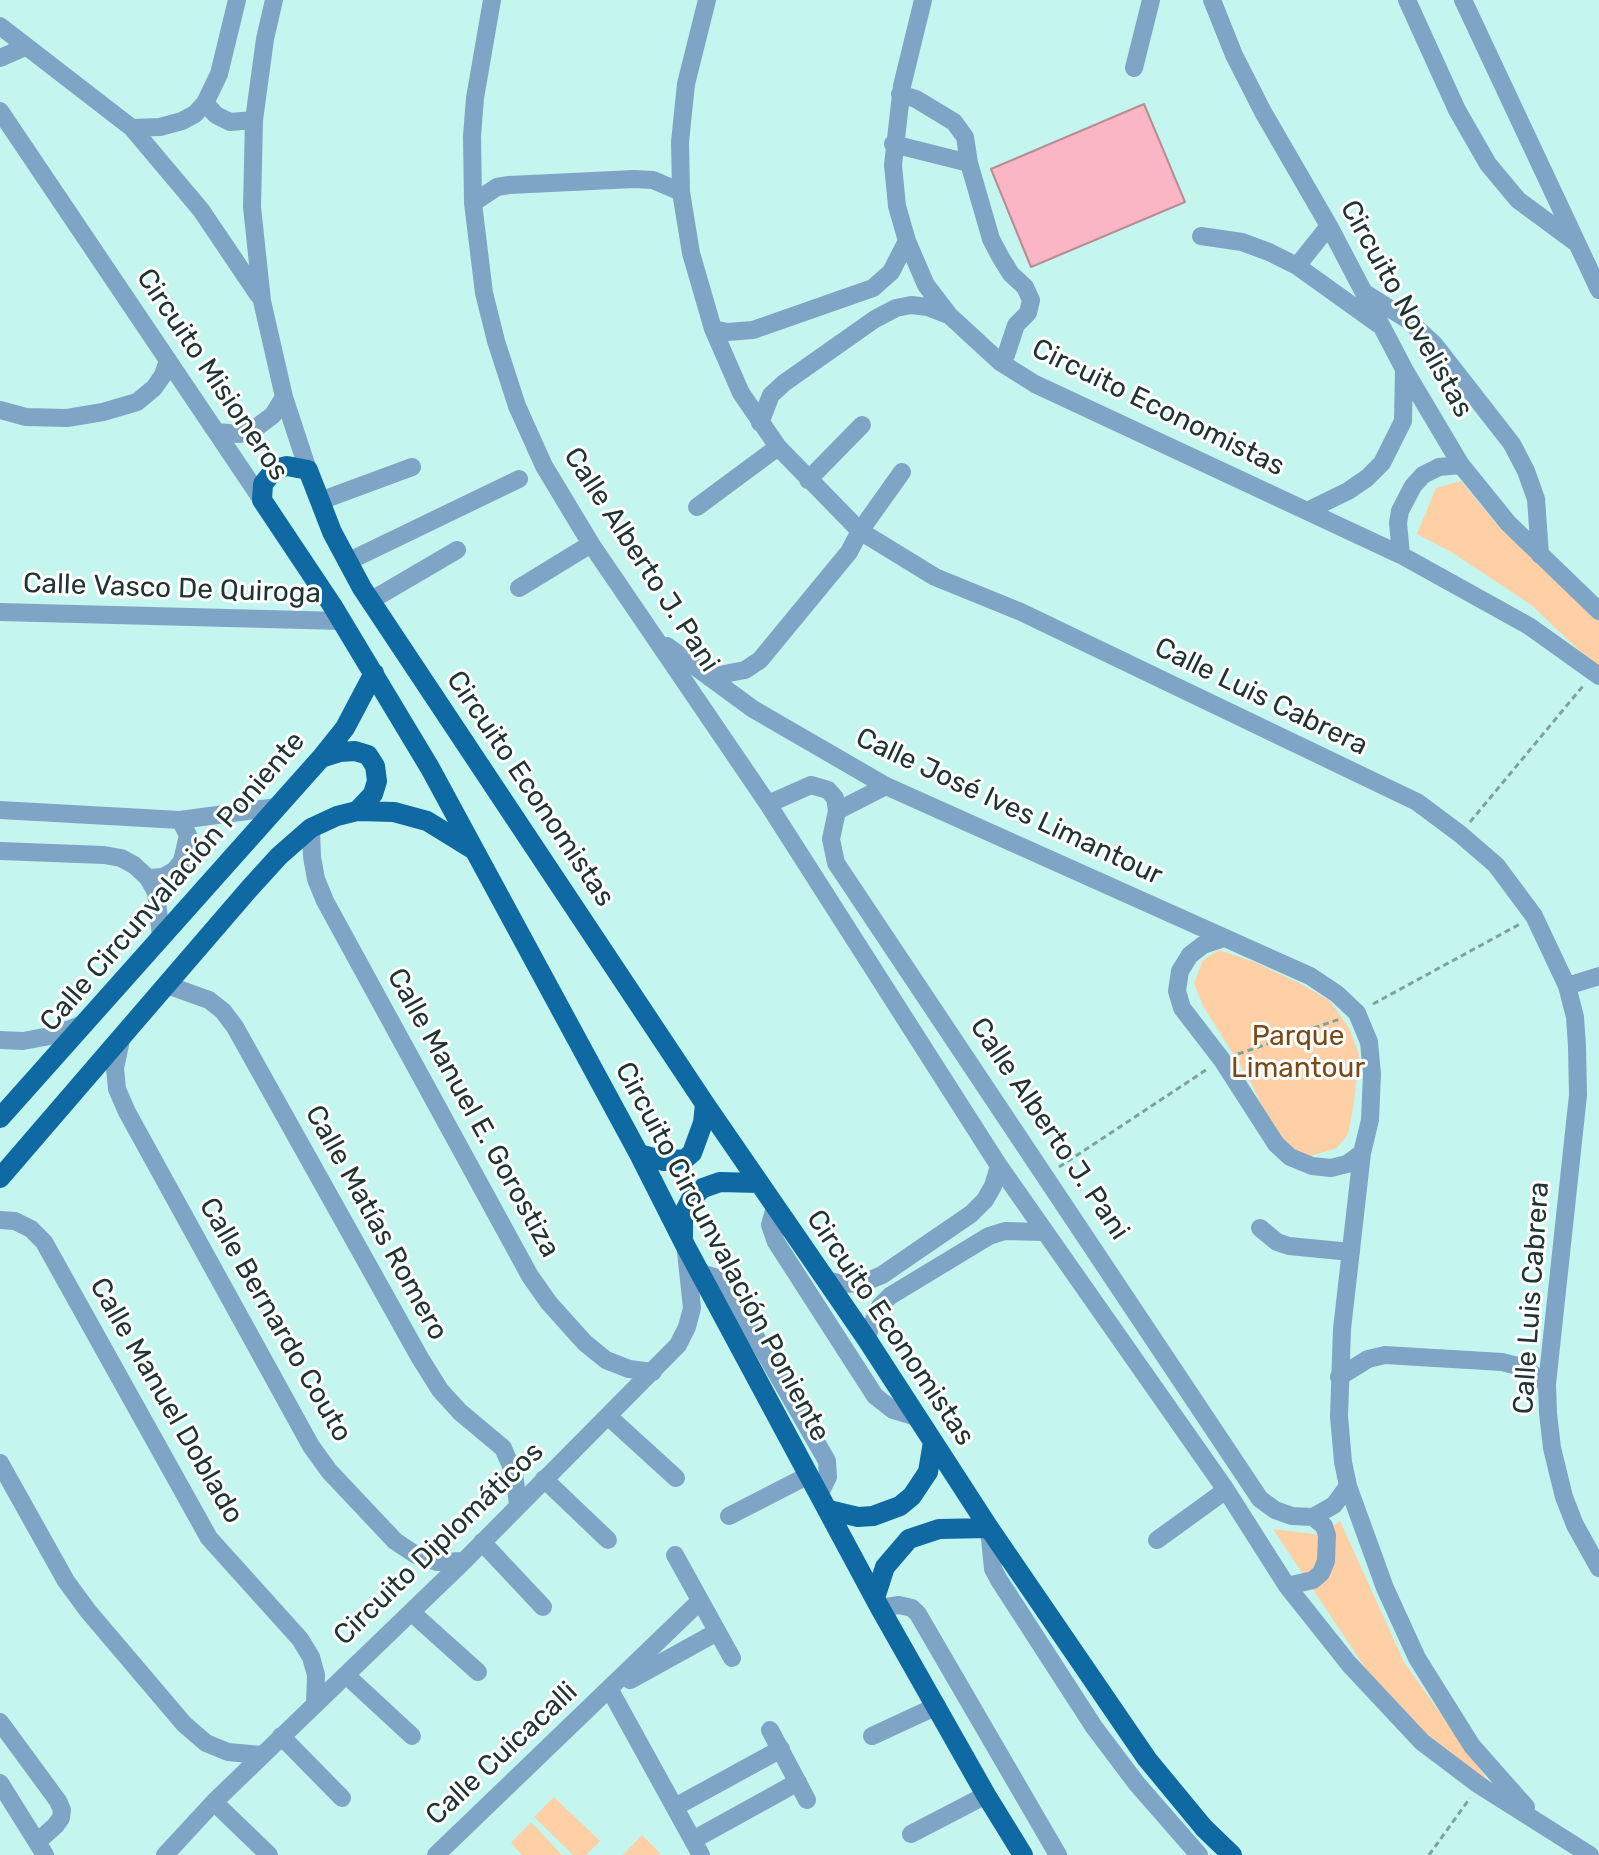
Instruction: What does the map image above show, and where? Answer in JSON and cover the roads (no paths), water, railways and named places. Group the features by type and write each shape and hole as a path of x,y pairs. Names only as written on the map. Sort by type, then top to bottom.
{"main road":[{"path":"262,500 263,484 275,469 287,466 308,470"},
{"name":"Circuito Economistas","path":"308,470 347,562 370,601 705,1104 866,1338 989,1528 1147,1759 1204,1828 1232,1855"},
{"name":"Circuito Misioneros","path":"262,500 374,673"},
{"name":"Calle Circunvalación Poniente","path":"0,1118 321,758 345,728 374,673"},
{"name":"Circuito Circunvalación Poniente","path":"374,673 639,1154 877,1603 1023,1855"},
{"path":"321,758 355,751 368,755 375,766 377,781 373,794 357,811"},
{"path":"0,1178 279,856 311,828 357,811 394,812 427,821 474,851"},
{"path":"639,1154 664,1161 685,1159 692,1153 703,1123 705,1104"},
{"path":"685,1245 683,1215 697,1193 720,1182 759,1183"},
{"path":"819,1493 858,1517 887,1513 912,1496 928,1472 933,1442"},
{"path":"877,1603 885,1567 909,1539 939,1529 989,1528"}],"street":[{"path":"132,128 160,127 182,121 195,114 205,103 219,74 237,0"},
{"name":"Circuito Economistas","path":"274,0 265,39 254,120 252,207 262,301 284,397 308,470"},
{"name":"Calle Alberto J. Pani","path":"492,0 475,98 473,203 484,293 496,341 517,406 544,466 591,544 768,804 999,1166 1226,1490 1287,1586 1349,1664 1422,1742 1479,1785 1590,1855"},
{"name":"Calle Luis Cabrera","path":"707,0 686,84 680,142 681,192 691,253 713,329 741,393 778,447 860,531 935,577 1021,612 1417,802 1496,865 1534,916 1567,986 1575,1017 1578,1095 1547,1384 1552,1448 1575,1525 1599,1568"},
{"name":"Circuito Economistas","path":"923,0 900,94 893,144 897,206 907,241 926,285 949,315 1000,362 1035,384 1401,555 1529,626 1597,674"},
{"path":"1134,68 1151,0"},
{"name":"Circuito Novelistas","path":"1212,0 1234,55 1404,369 1461,465 1508,523 1599,611"},
{"path":"1407,0 1457,110 1488,164 1518,200 1578,245"},
{"path":"1463,0 1599,290"},
{"path":"0,26 132,128 201,210 262,301"},
{"path":"0,58 25,47"},
{"path":"900,94 916,99 954,122 965,137 969,163 991,239 1031,300 1028,313 1016,325 1006,355 1000,362"},
{"path":"205,103 216,115 230,122 254,120"},
{"name":"Circuito Misioneros","path":"0,111 262,500"},
{"path":"893,144 969,163"},
{"path":"473,203 497,187 509,185 634,179 653,180 681,192"},
{"path":"1297,266 1329,226"},
{"path":"1201,236 1242,242 1297,266 1381,327"},
{"path":"713,329 741,333 753,330 873,288 891,272 907,241"},
{"path":"1364,292 1408,320 1434,344 1512,444 1536,499 1540,555"},
{"path":"760,423 771,395 784,383 875,319 896,308 911,305 949,315"},
{"path":"0,410 26,417 67,418 137,402 154,388 168,360"},
{"path":"1307,511 1348,491 1382,463 1395,443 1403,421 1404,369"},
{"path":"217,432 240,434 257,427 273,415 284,397"},
{"path":"808,480 862,425"},
{"path":"697,507 778,447"},
{"path":"1401,555 1400,511 1413,486 1423,475 1439,467 1461,465"},
{"path":"320,501 412,467"},
{"path":"709,677 745,670 760,660 849,552 860,531 902,472"},
{"path":"347,562 519,479"},
{"path":"519,588 591,544"},
{"path":"370,601 457,550"},
{"name":"Calle Vasco De Quiroga","path":"0,612 342,621"},
{"name":"Calle José Ives Limantour","path":"656,638 753,709 886,786 1310,976 1337,994 1357,1013 1369,1042 1372,1074 1370,1120 1362,1153"},
{"path":"768,804 811,785 828,790 835,798 837,811 886,786"},
{"path":"0,810 180,820 277,807"},
{"name":"Calle Alberto J. Pani","path":"837,811 831,839 836,863 1260,1499 1275,1510 1292,1516 1313,1517"},
{"path":"148,878 163,877 174,871 182,861 188,835 180,820"},
{"name":"Calle Manuel E. Gorostiza","path":"311,828 316,879 325,901 530,1276 549,1303 585,1343 606,1360 629,1369 653,1372"},
{"path":"0,851 121,858 148,878 158,901 161,937"},
{"path":"1224,938 1203,945 1190,955 1180,971 1177,991 1182,1008 1222,1060 1276,1144 1290,1157 1312,1166 1331,1168 1347,1164 1362,1153"},
{"path":"1567,986 1599,976"},
{"name":"Calle Matías Romero","path":"167,985 209,1000 223,1011 235,1027 440,1390 460,1412 503,1448 514,1473 518,1505"},
{"path":"0,1040 23,1041 55,1035 86,1023"},
{"name":"Calle Bernardo Couto","path":"121,1040 115,1068 117,1089 127,1112 311,1446 329,1471 395,1541 416,1555 437,1562 464,1561"},
{"path":"1362,1153 1339,1377 1340,1440 1348,1486 1398,1621 1436,1690 1486,1763 1548,1829"},
{"path":"826,1280 843,1284 863,1283 882,1275 971,1214 985,1200 999,1166"},
{"path":"775,1207 770,1225 776,1242 875,1396 893,1410 916,1417"},
{"name":"Calle Manuel Doblado","path":"0,1220 15,1221 44,1242 209,1538 300,1639 311,1657 316,1675 315,1704"},
{"path":"1260,1228 1277,1242 1289,1246 1351,1252"},
{"path":"866,1338 880,1306 890,1296 989,1236 1005,1231 1044,1232"},
{"name":"Circuito Diplomáticos","path":"165,1855 261,1755 464,1561 678,1345 692,1308 685,1245"},
{"path":"1339,1377 1368,1359 1385,1355 1502,1362 1522,1367 1547,1384"},
{"path":"609,1417 676,1478"},
{"path":"0,1463 5,1482 66,1581 184,1724 206,1743 228,1752 261,1755"},
{"path":"544,1479 608,1540"},
{"path":"1287,1586 1313,1580 1321,1573 1326,1561 1327,1535 1324,1526 1313,1517 1334,1505 1348,1486"},
{"path":"1157,1540 1226,1490"},
{"path":"729,1516 819,1493"},
{"path":"1575,1525 1599,1530"},
{"name":"Circuito Economistas","path":"989,1528 993,1569 999,1580 1094,1727 1137,1784 1199,1855"},
{"path":"482,1542 543,1607"},
{"path":"675,1555 732,1658"},
{"path":"610,1690 700,1601"},
{"path":"877,1603 912,1608 918,1614 1058,1855"},
{"path":"411,1612 478,1672"},
{"path":"610,1690 717,1632"},
{"path":"346,1675 412,1736"},
{"name":"Calle Cuicacalli","path":"436,1855 610,1690 697,1847"},
{"path":"872,1736 937,1706"},
{"path":"0,1722 62,1810 61,1818 41,1848 0,1783"},
{"path":"770,1730 807,1800"},
{"path":"281,1736 342,1798"},
{"path":"675,1807 781,1749"},
{"path":"697,1847 798,1782"},
{"path":"911,1834 986,1795"},
{"path":"214,1802 269,1855"}],"park label":[{"name":"Parque Limantour","path":"1298,1053"}]}
